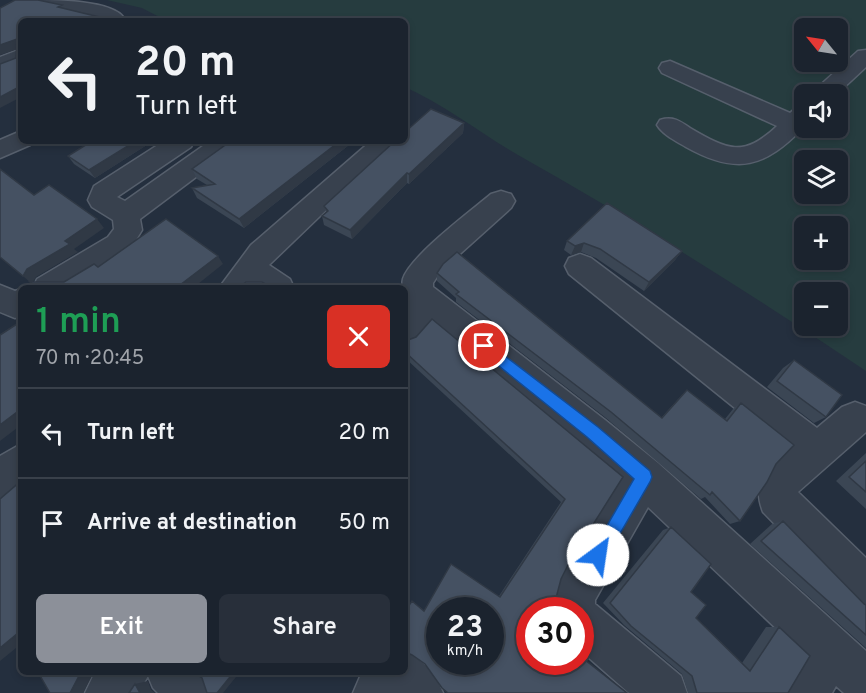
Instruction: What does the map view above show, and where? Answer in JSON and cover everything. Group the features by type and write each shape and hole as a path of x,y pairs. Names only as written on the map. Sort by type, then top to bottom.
{"street":[{"path":"42,0 105,16"},
{"path":"835,84 866,56"},
{"path":"0,66 18,57"},
{"path":"670,68 794,116"},
{"path":"669,125 707,147 730,154 747,155 763,150 794,122"},
{"path":"0,150 18,141"},
{"path":"53,285 118,245 128,230 126,216 102,200 103,194 178,144"},
{"path":"126,216 223,144"},
{"path":"267,285 242,279 261,253 383,144"},
{"path":"501,201 432,263 417,281 418,293 592,432 644,477 866,682"},
{"path":"580,266 817,451"},
{"path":"0,298 15,305 18,304"},
{"path":"408,328 429,303"},
{"path":"855,419 779,483 777,498 866,588"},
{"path":"0,481 18,466"},
{"path":"574,597 644,477"},
{"path":"594,632 664,693"},
{"path":"807,693 831,649"},
{"path":"108,693 123,675"},
{"path":"172,675 192,693"},
{"path":"376,693 388,675"},
{"path":"401,675 420,693"}],"green space":[{"path":"107,0 866,0 866,371 813,336 848,336 848,282 794,282 794,324 607,206 408,89 408,18 161,18 142,8"}],"building":[{"path":"15,0 38,0 104,18 18,18 18,88 0,97 0,64 16,58 17,39 0,45 0,8"},
{"path":"431,109 464,123 409,174 407,173 350,230 322,216 328,211 324,206 392,144 408,144 408,129"},
{"path":"87,144 131,144 89,170 68,156"},
{"path":"227,144 336,144 239,219 192,188 215,184 192,169"},
{"path":"0,169 34,195 49,185 97,219 65,241 70,244 27,269 23,276 0,257"},
{"path":"607,203 682,251 649,282 600,249 584,243 575,246 567,241"},
{"path":"166,219 218,256 180,285 34,285 30,282 64,282 94,264 98,267"},
{"path":"457,252 662,418 687,390 727,421 741,403 794,445 776,464 767,482 740,521 712,492 710,495 611,412 456,294 459,292 437,273 443,264"},
{"path":"246,282 262,282 267,285 242,285"},
{"path":"432,319 623,477 570,561 561,579 556,597 516,597 516,675 594,675 594,667 627,693 448,693 433,675 504,675 504,597 500,597 565,499 408,355 408,340 416,337"},
{"path":"18,323 18,411 0,425 0,335"},
{"path":"794,360 842,395 826,417 777,381"},
{"path":"866,461 866,492 849,477"},
{"path":"18,484 18,636 17,634 0,648 0,499"},
{"path":"783,521 866,605 866,635 761,541"},
{"path":"671,527 711,564 691,592 706,605 696,618 750,671 779,627 810,656 788,693 697,693 692,676 631,626 610,603"},
{"path":"451,564 500,597 432,597"},
{"path":"412,601 424,611 426,608 426,665 408,653 408,607"},
{"path":"40,675 79,675 70,693 50,693"},
{"path":"198,675 232,675 217,693 207,693 202,678"},
{"path":"135,684 140,693 129,693"}],"route":[{"path":"484,346 592,432 644,477 598,555"}]}
